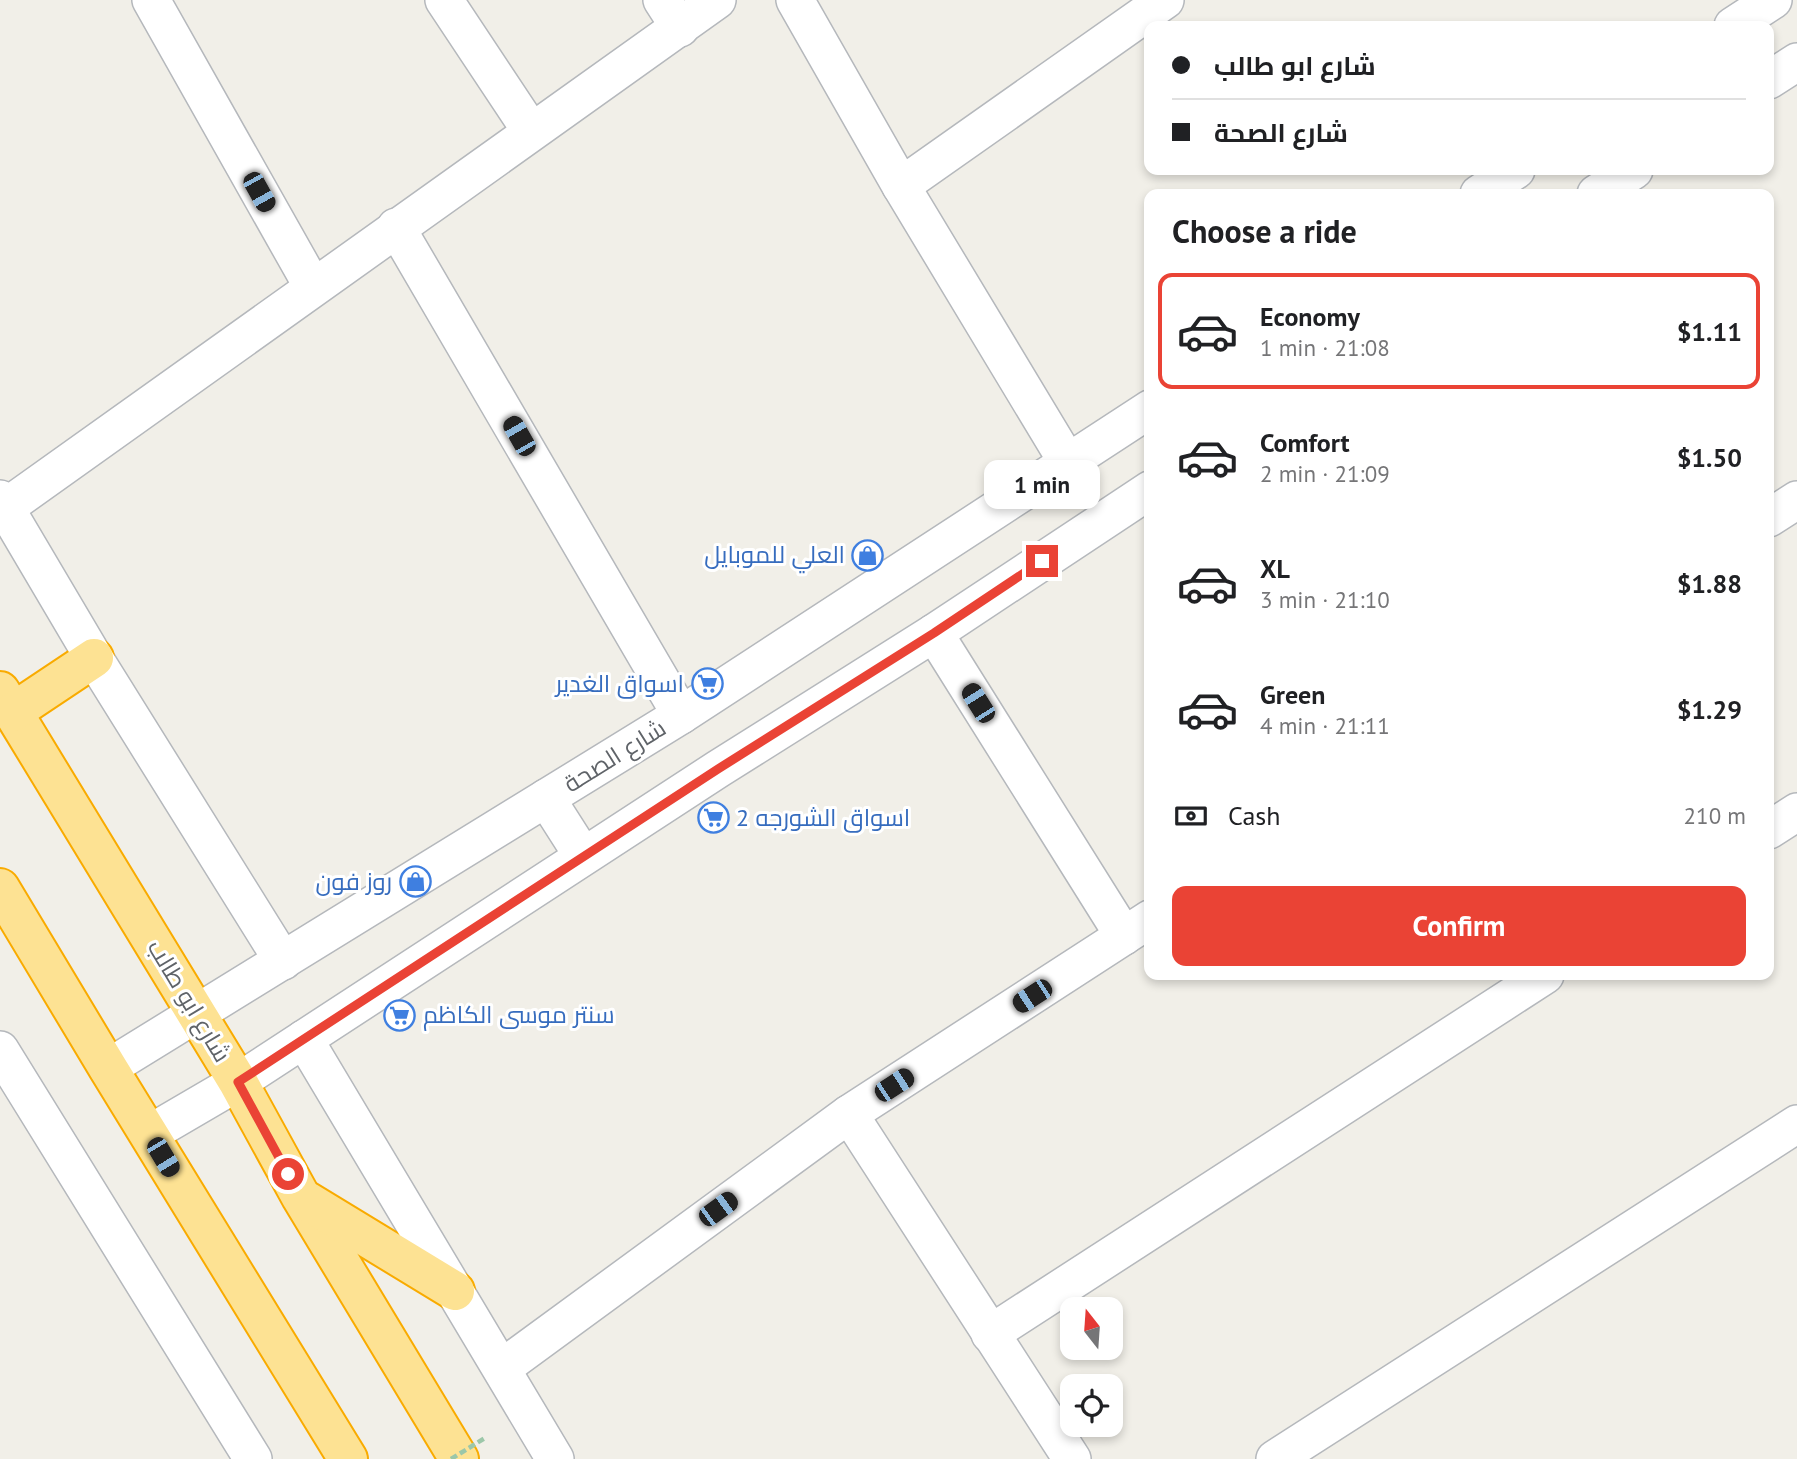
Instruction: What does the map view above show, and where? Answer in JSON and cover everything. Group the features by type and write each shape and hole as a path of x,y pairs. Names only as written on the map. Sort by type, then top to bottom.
{"highway":[{"path":"6,701 94,658"},
{"name":"شارع ابو طالب","path":"6,701 238,1082 301,1197 472,1449"},
{"path":"0,888 348,1459"},
{"path":"301,1197 455,1291"}],"street":[{"path":"151,0 313,288"},
{"path":"444,0 531,131"},
{"path":"283,961 94,658 3,504 313,288 531,131 671,14 717,0"},
{"path":"795,0 901,186 1068,463"},
{"path":"901,186 1165,0"},
{"path":"1742,21 1773,0"},
{"path":"1774,77 1797,62"},
{"path":"1487,189 1508,175"},
{"path":"1604,189 1626,175"},
{"path":"396,227 681,715"},
{"name":"شارع الصحة","path":"108,1068 681,715 1144,413"},
{"path":"149,1134 238,1082 583,856 934,633 1144,494"},
{"path":"1774,515 1797,500"},
{"path":"502,1368 849,1114 1137,928 934,633"},
{"path":"546,798 583,856"},
{"path":"1774,827 1797,812"},
{"path":"990,1334 1537,980"},
{"path":"303,1039 555,1459"},
{"path":"0,1050 253,1459"},
{"path":"849,1114 1072,1459"},
{"path":"1275,1459 1797,1124"}],"path":[{"path":"451,1459 472,1449"}],"place":[{"name":"العلي للموبايل","path":"868,555"},
{"name":"اسواق الغدير","path":"707,684"},
{"name":"اسواق الشورجه 2","path":"713,818"},
{"name":"روز فون","path":"415,882"},
{"name":"سنتر موسى الكاظم","path":"400,1015"}],"route":[{"path":"288,1174 238,1082 1042,561"}]}
